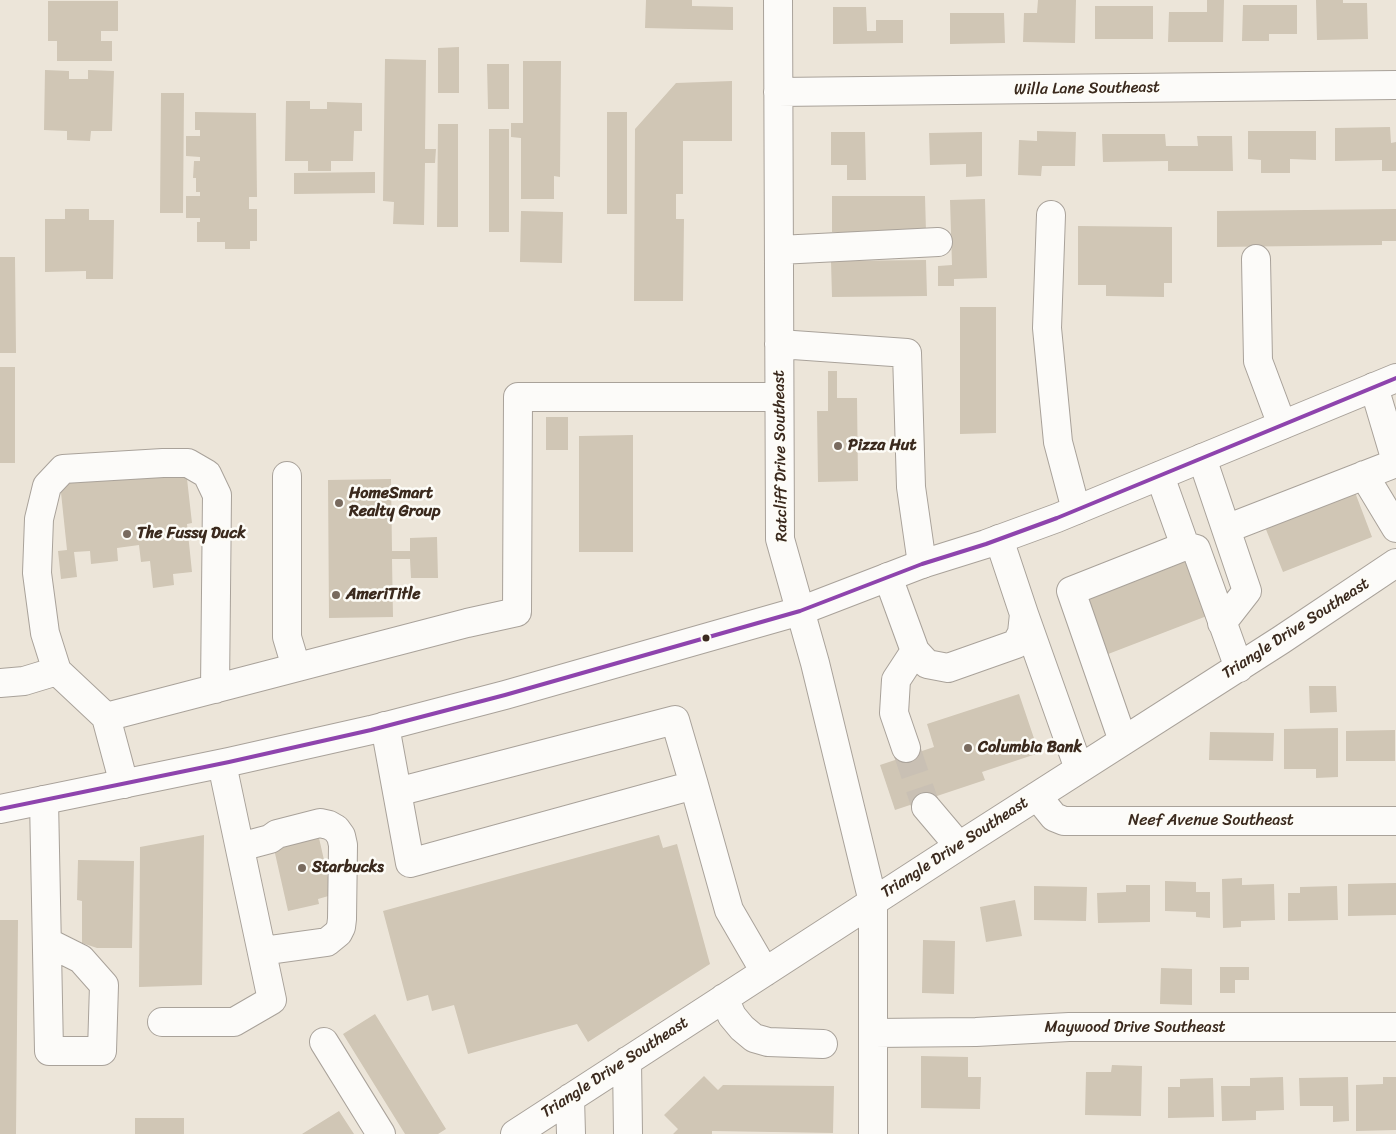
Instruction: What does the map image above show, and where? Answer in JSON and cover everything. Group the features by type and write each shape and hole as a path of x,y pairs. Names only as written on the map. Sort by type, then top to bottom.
{"street":[{"name":"Ratcliff Drive Southeast","path":"778,0 780,539 800,610 873,902 873,1134"},
{"name":"Willa Lane Southeast","path":"778,92 1396,85"},
{"path":"1051,215 1047,328 1058,442 1076,510"},
{"path":"779,250 938,242"},
{"path":"1256,259 1258,361 1282,425"},
{"path":"779,344 907,354 911,487 922,564"},
{"path":"0,809 222,764 385,726 505,695 800,610 922,564 999,539 1076,510 1385,383 1396,462 1226,529"},
{"path":"106,718 296,667 517,612 518,397 779,397"},
{"path":"1202,458 1247,591 1222,623"},
{"path":"124,784 106,718 57,671 44,633 37,573 39,519 47,486 63,469 188,463 207,474 217,495 215,689"},
{"path":"286,476 287,637 296,667"},
{"path":"1160,476 1184,546"},
{"path":"1364,476 1396,528"},
{"path":"999,539 1079,769"},
{"path":"1123,740 1071,591 1184,546 1196,549 1239,668"},
{"name":"Triangle Drive Southeast","path":"515,1134 1123,740 1239,668 1396,563"},
{"path":"888,577 915,651 927,664 948,668 1016,644 1022,633 1024,614"},
{"path":"906,748 894,713 896,680 915,651"},
{"path":"0,683 24,681 57,671"},
{"path":"397,792 675,720 729,910 765,972"},
{"path":"385,726 410,863 694,785"},
{"path":"162,1022 234,1022 272,1000 222,764"},
{"name":"Neef Avenue Southeast","path":"1036,796 1054,817 1064,821 1396,821"},
{"path":"44,800 47,942"},
{"path":"926,807 959,846"},
{"path":"240,847 270,840 277,834 320,823 336,829 344,844 342,919 338,932 327,942 262,952"},
{"path":"724,998 732,1016 754,1038 768,1042 823,1044"},
{"name":"Maywood Drive Southeast","path":"874,1033 976,1032 1068,1027 1396,1027"},
{"path":"324,1042 381,1134"},
{"path":"627,1061 628,1134"},
{"path":"570,1098 571,1134"}],"building":[{"path":"646,0 692,0 692,6 733,7 733,30 645,28"},
{"path":"1038,0 1076,0 1075,43 1023,42 1024,13 1037,13"},
{"path":"1207,0 1224,0 1223,42 1168,42 1169,12 1207,12"},
{"path":"1316,0 1343,0 1343,3 1367,3 1368,39 1317,40"},
{"path":"48,1 118,1 118,31 101,31 101,41 112,41 112,61 57,61 57,41 48,41"},
{"path":"1243,5 1297,5 1297,34 1269,34 1269,41 1242,41"},
{"path":"1095,6 1153,6 1153,39 1095,39"},
{"path":"833,7 866,7 867,31 876,31 876,20 903,20 903,43 833,44"},
{"path":"950,13 1004,13 1005,43 950,44"},
{"path":"459,47 459,93 438,93 438,48"},
{"path":"385,59 426,60 425,149 436,149 435,163 425,163 424,225 393,224 394,202 383,201"},
{"path":"523,61 561,61 560,177 554,176 554,199 521,199 521,138 511,137 511,123 523,123"},
{"path":"487,64 509,64 509,109 488,109"},
{"path":"45,70 69,71 69,79 88,79 88,70 114,71 112,131 91,131 90,141 67,140 67,131 44,130"},
{"path":"732,81 732,141 683,141 683,194 676,194 676,219 684,219 683,301 634,301 635,129 676,83"},
{"path":"161,93 184,93 183,213 160,213"},
{"path":"286,101 310,101 310,109 327,109 327,102 362,103 362,131 354,131 353,161 331,161 331,171 308,171 308,161 285,161"},
{"path":"195,112 256,113 257,197 249,197 249,209 257,209 257,241 250,241 250,249 225,249 225,242 197,242 197,222 200,222 200,218 186,218 186,196 200,196 200,192 196,192 196,178 193,178 194,161 200,161 200,157 186,156 186,136 200,136 200,130 195,130"},
{"path":"607,112 627,112 627,214 607,214"},
{"path":"438,124 458,124 458,227 437,227"},
{"path":"1390,127 1391,143 1396,142 1396,171 1382,171 1382,160 1335,161 1335,128"},
{"path":"489,129 509,129 509,232 489,232"},
{"path":"1037,131 1076,132 1075,166 1042,166 1041,176 1018,175 1019,140 1037,141"},
{"path":"1248,131 1316,131 1316,160 1290,159 1290,173 1261,173 1261,160 1248,159"},
{"path":"831,132 865,132 866,180 847,180 847,165 831,165"},
{"path":"982,132 982,176 966,177 966,164 930,165 929,133"},
{"path":"1102,134 1165,134 1166,146 1198,146 1197,136 1232,136 1233,171 1168,171 1168,161 1103,162"},
{"path":"375,172 375,193 294,194 294,173"},
{"path":"832,196 925,196 926,232 832,232"},
{"path":"985,199 987,278 954,279 954,286 938,286 938,266 952,265 950,200"},
{"path":"65,209 89,209 89,220 114,220 113,279 86,279 86,271 45,272 45,219 65,219"},
{"path":"1396,209 1396,241 1382,241 1382,245 1217,247 1217,211"},
{"path":"521,211 563,212 562,263 520,262"},
{"path":"1078,226 1172,227 1172,283 1164,283 1164,297 1106,296 1106,285 1078,285"},
{"path":"0,257 15,257 16,353 0,353"},
{"path":"926,260 927,296 832,297 831,261"},
{"path":"960,307 996,307 996,433 960,434"},
{"path":"0,367 15,367 15,463 0,463"},
{"name":"Pizza Hut","path":"828,371 837,371 837,398 857,398 858,481 818,482 817,411 828,411"},
{"path":"546,417 568,417 568,450 546,450"},
{"path":"633,435 633,552 579,552 579,436"},
{"name":"The Fussy Duck","path":"186,470 192,523 187,524 192,572 173,574 174,585 153,588 150,561 141,562 139,545 117,548 118,561 91,564 90,551 74,552 77,577 61,579 58,551 67,550 60,483"},
{"path":"391,479 392,551 410,551 410,538 437,537 438,578 411,578 410,559 392,559 393,617 329,618 328,480"},
{"path":"1353,487 1372,537 1283,572 1263,522"},
{"path":"1190,555 1212,614 1103,656 1080,597"},
{"path":"1309,686 1336,686 1337,712 1310,713"},
{"path":"1019,694 1039,753 982,772 985,780 895,810 880,765 934,747 927,724"},
{"path":"1338,728 1338,777 1316,778 1316,769 1284,769 1284,729"},
{"path":"1395,730 1395,761 1346,761 1346,731"},
{"path":"1210,732 1274,733 1273,761 1209,760"},
{"path":"204,835 202,985 139,987 140,847"},
{"path":"659,835 663,848 677,844 710,964 588,1042 577,1024 468,1054 454,1005 432,1011 428,995 407,1001 383,911"},
{"name":"Starbucks","path":"319,838 332,895 318,899 319,904 288,911 272,840 302,842"},
{"path":"78,860 134,861 132,948 97,948 82,943 82,901 77,900"},
{"path":"1242,878 1242,885 1274,884 1275,920 1241,921 1241,927 1223,928 1222,879"},
{"path":"1165,881 1196,882 1196,892 1210,892 1210,918 1196,917 1196,912 1165,911"},
{"path":"1396,883 1396,915 1348,916 1348,884"},
{"path":"1126,885 1150,885 1150,922 1098,923 1097,893 1126,892"},
{"path":"1034,886 1087,887 1086,921 1034,920"},
{"path":"1337,886 1338,920 1288,921 1288,893 1300,893 1300,887"},
{"path":"1015,900 1022,936 986,942 980,907"},
{"path":"0,920 18,920 16,1134 0,1134"},
{"path":"923,940 955,941 954,994 922,993"},
{"path":"1220,967 1249,967 1249,980 1235,980 1235,993 1220,993"},
{"path":"1161,968 1192,969 1192,1005 1160,1004"},
{"path":"375,1014 446,1129 438,1134 405,1134 343,1034"},
{"path":"921,1056 968,1057 968,1077 981,1077 980,1109 921,1108"},
{"path":"1112,1065 1142,1066 1141,1116 1085,1115 1086,1072 1111,1072"},
{"path":"704,1076 718,1090 723,1085 834,1086 833,1133 712,1131 712,1134 673,1134 678,1129 664,1115"},
{"path":"1283,1077 1284,1110 1256,1111 1256,1120 1222,1121 1221,1086 1250,1086 1250,1078"},
{"path":"1348,1077 1349,1121 1333,1122 1333,1106 1300,1106 1299,1078"},
{"path":"1383,1077 1396,1077 1396,1130 1356,1131 1356,1085 1383,1084"},
{"path":"1213,1078 1214,1117 1168,1118 1168,1087 1180,1087 1180,1079"},
{"path":"339,1111 354,1134 302,1134"},
{"path":"135,1118 184,1118 184,1134 135,1134"}],"tunnel":[{"path":"906,748 926,807"}],"transit line":[{"path":"0,809 229,762 371,730 505,695 800,611 922,564 986,544 1057,518 1396,378"}],"place":[{"name":"Pizza Hut","path":"838,446"},
{"name":"HomeSmart Realty Group","path":"339,503"},
{"name":"The Fussy Duck","path":"127,534"},
{"name":"AmeriTitle","path":"336,595"},
{"name":"Columbia Bank","path":"968,748"},
{"name":"Starbucks","path":"302,868"}]}
